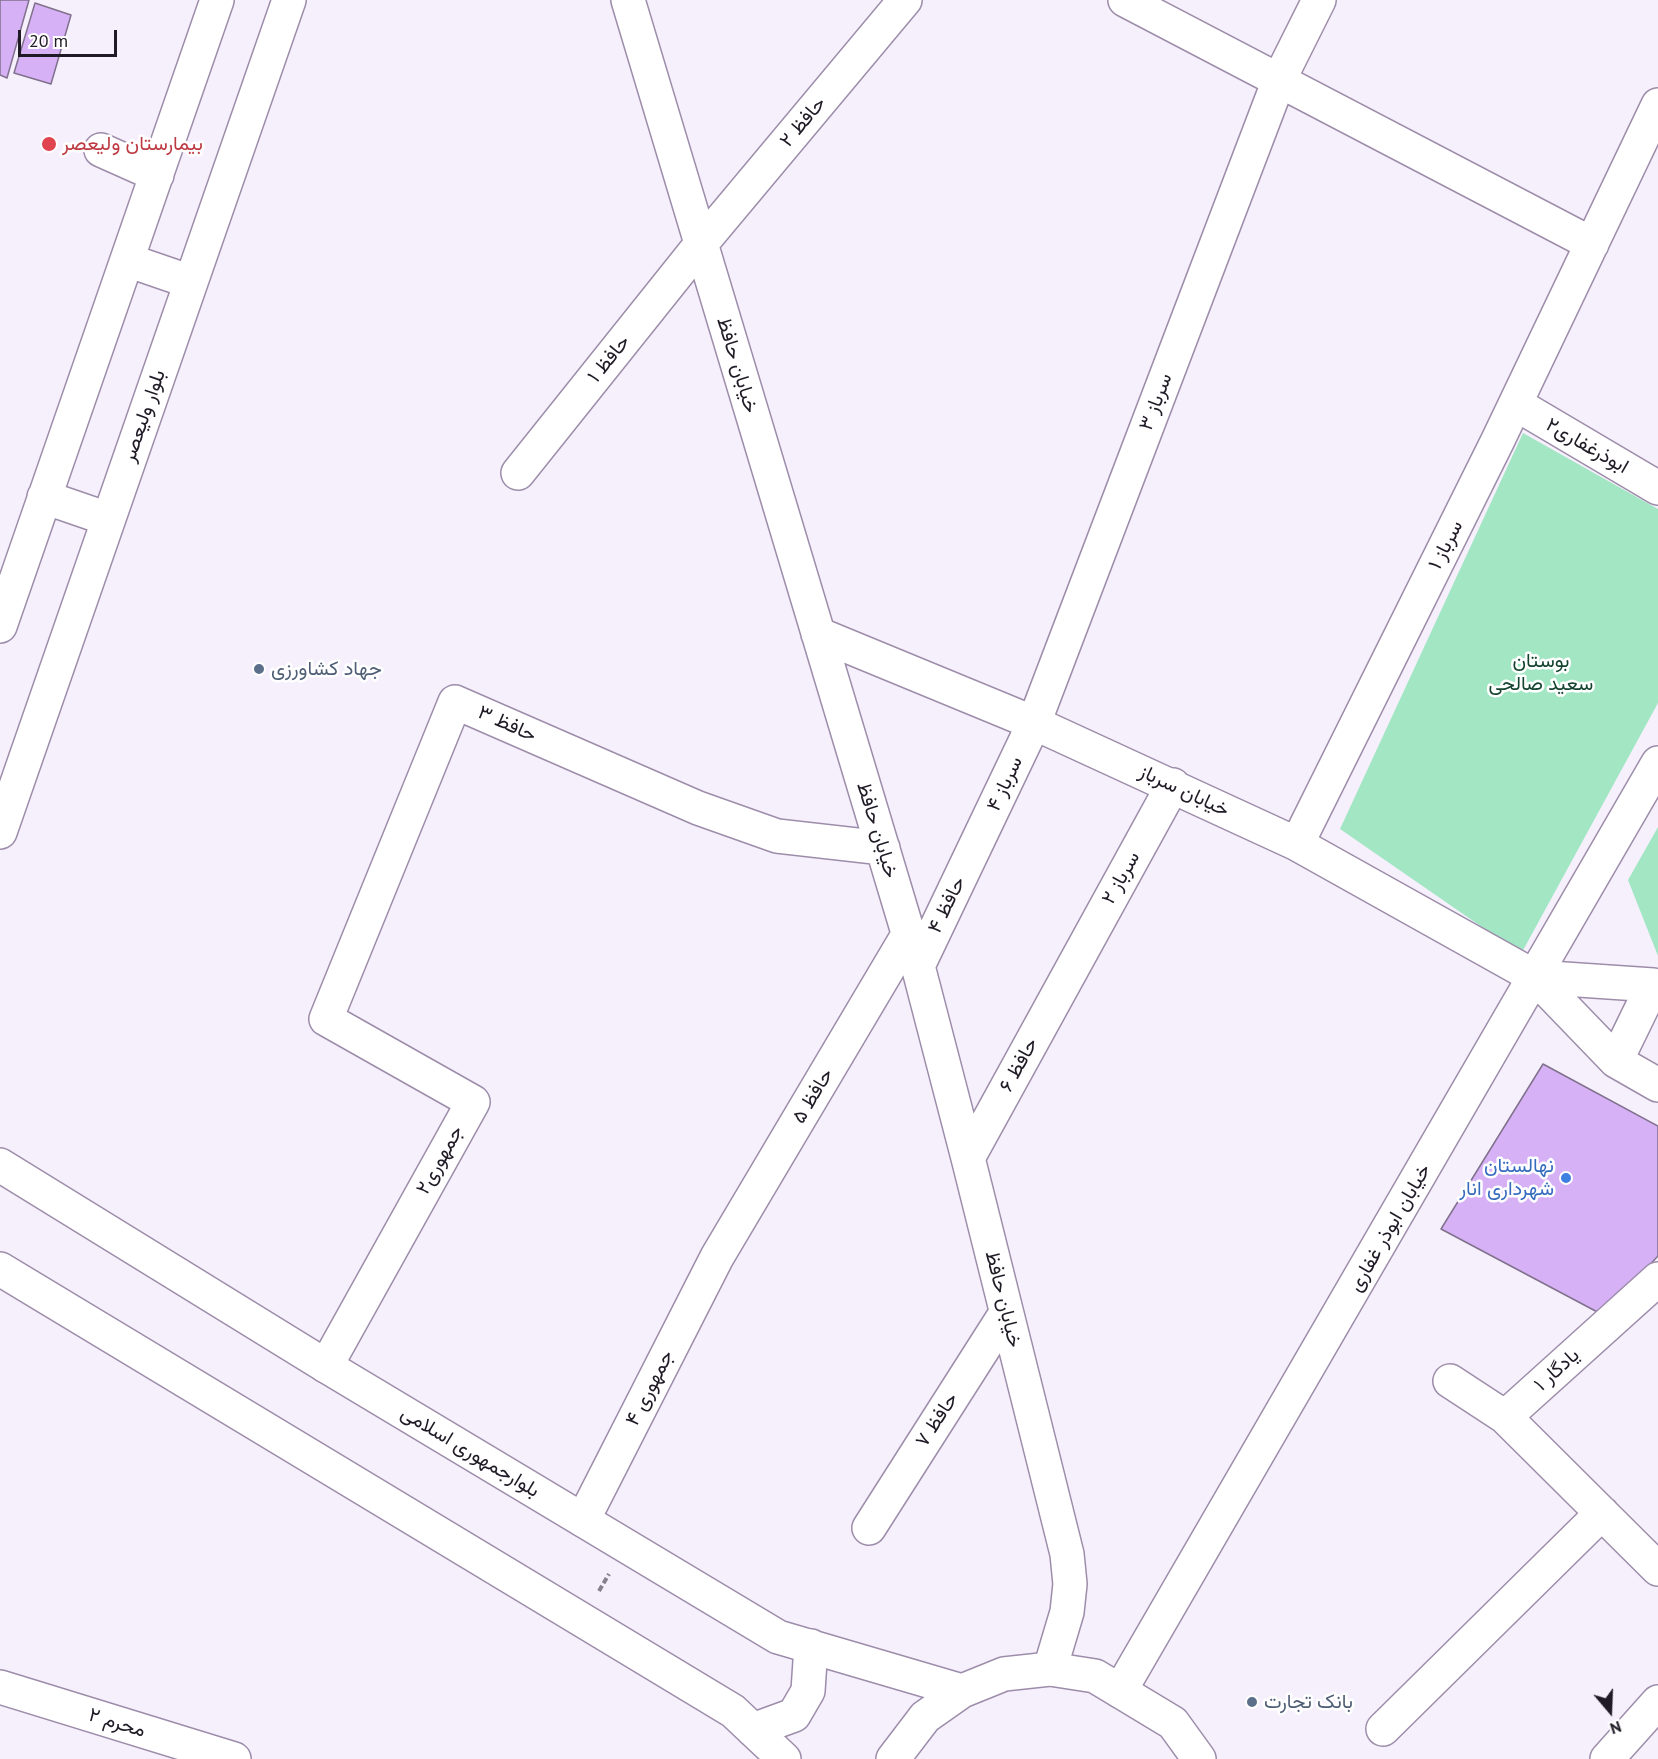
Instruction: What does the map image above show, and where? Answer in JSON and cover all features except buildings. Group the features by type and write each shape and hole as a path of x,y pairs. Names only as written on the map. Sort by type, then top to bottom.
{"street":[{"path":"0,626 217,0"},
{"name":"بلوار ولیعصر","path":"0,832 289,0"},
{"name":"خیابان حافظ","path":"628,0 918,966 968,1158 1067,1554 1070,1584 1067,1612 1050,1669"},
{"name":"حافظ ۲","path":"701,244 906,0"},
{"path":"1125,0 1592,244"},
{"name":"سرباز ۳","path":"1034,723 1279,81 1319,0"},
{"name":"سرباز ۱","path":"1297,844 1516,404 1658,105"},
{"path":"101,150 157,175"},
{"name":"حافظ ۱","path":"518,473 701,244"},
{"path":"127,260 190,282"},
{"name":"ابوذرغفاری۲","path":"1516,404 1658,488"},
{"path":"44,497 108,519"},
{"name":"خیابان سرباز","path":"818,634 1034,723 1297,844 1535,977"},
{"name":"حافظ ۳","path":"326,1019 455,702 698,808 777,836 883,848"},
{"name":"سرباز ۴","path":"976,845 1034,723"},
{"name":"خیابان ابوذر غفاری","path":"1120,1691 1658,763"},
{"name":"سرباز ۲","path":"1070,972 1173,786"},
{"name":"حافظ ۴","path":"918,966 976,845"},
{"name":"حافظ ۵","path":"717,1257 908,935"},
{"name":"حافظ ۶","path":"968,1158 1070,972"},
{"path":"1535,977 1655,986 1616,1061"},
{"path":"1535,977 1616,1061 1658,1085"},
{"name":"جمهوری۲","path":"326,1019 473,1102 326,1366"},
{"name":"بلوارجمهوری اسلامی","path":"0,1165 326,1366 778,1636 962,1691"},
{"name":"جمهوری ۴","path":"583,1520 717,1257"},
{"path":"0,1269 733,1711 784,1759"},
{"name":"یادگار ۱","path":"1505,1417 1658,1279"},
{"name":"حافظ ۷","path":"869,1528 1006,1313"},
{"path":"1450,1381 1505,1417 1658,1569"},
{"path":"1383,1729 1602,1513"},
{"path":"753,1730 794,1714 808,1691 811,1646"},
{"path":"893,1759 925,1718 962,1691 1004,1674 1050,1669 1095,1676 1173,1723 1199,1759"},
{"name":"محرم ۲","path":"0,1687 224,1758"},
{"path":"1607,1759 1658,1702"}],"path":[{"path":"582,1620 626,1545"}],"green space":[{"name":"بوستان سعید صالحی","path":"1523,433 1658,509 1658,703 1521,954 1340,829"},
{"path":"1658,827 1658,956 1628,880"}],"place":[{"name":"بیمارستان ولیعصر","path":"49,144"},
{"name":"جهاد کشاورزی","path":"259,669"},
{"name":"نهالستان شهرداری انار","path":"1566,1178"},
{"name":"بانک تجارت","path":"1252,1702"}]}
